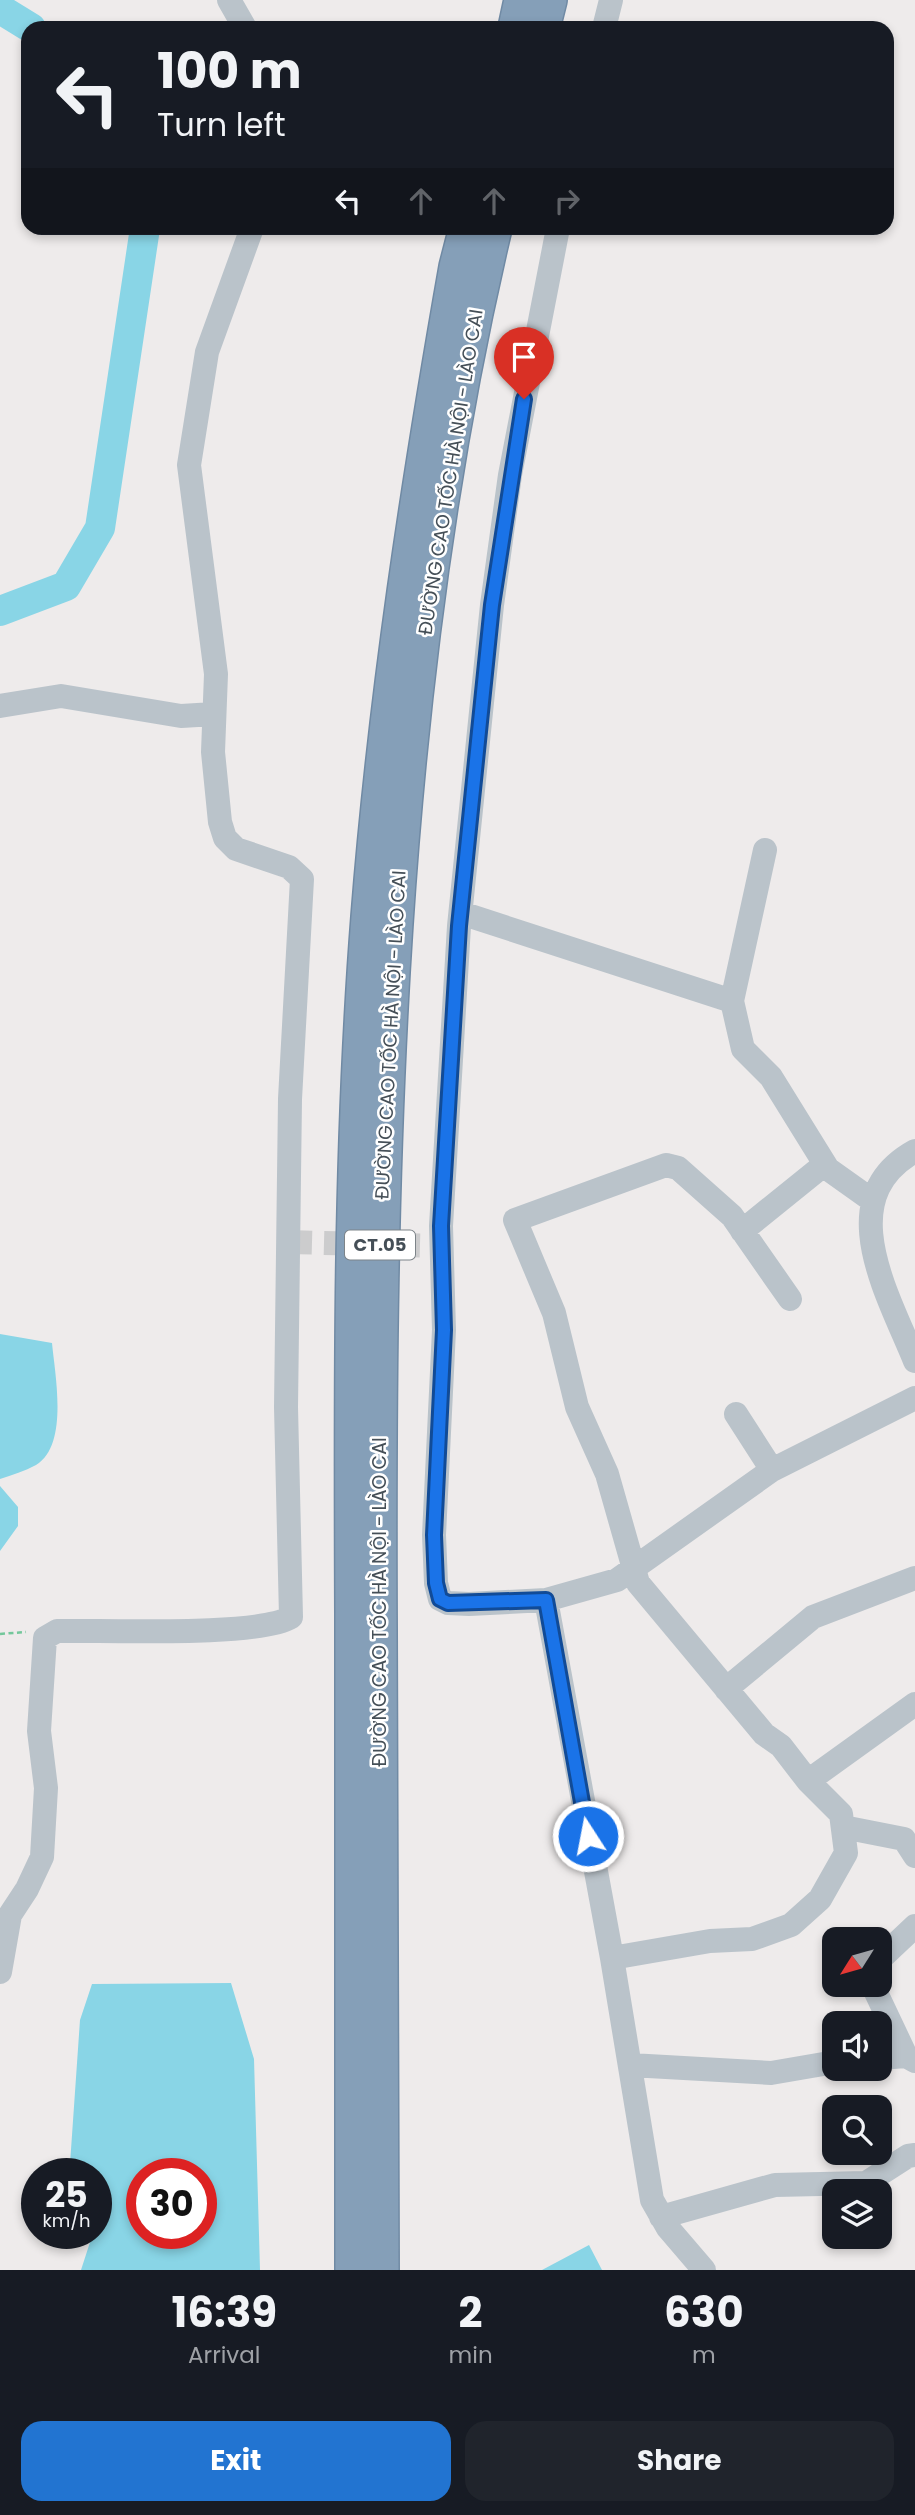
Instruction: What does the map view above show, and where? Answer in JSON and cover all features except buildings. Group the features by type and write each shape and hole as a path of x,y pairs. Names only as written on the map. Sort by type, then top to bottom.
{"highway":[{"path":"518,21 523,0"},
{"path":"544,21 549,0"},
{"name":"ĐƯỜNG CAO TỐC HÀ NỘI - LÀO CAI","path":"353,2270 352,1358 356,1127 369,919 387,722 408,559 457,267 465,235"},
{"name":"ĐƯỜNG CAO TỐC HÀ NỘI - LÀO CAI","path":"381,2270 378,1350 383,1112 408,762 432,564 455,419 493,235"}],"street":[{"path":"229,0 241,21"},
{"path":"606,21 611,0"},
{"path":"0,1972 10,1915 27,1889 42,1857 46,1788 39,1731 45,1639 57,1630 227,1628 279,1624 291,1617 286,1408 290,1099 302,879 289,867 236,849 225,838 220,822 213,752 216,674 189,465 206,352 249,235"},
{"path":"556,235 534,339 499,552 461,913 441,1226 444,1330 434,1535 436,1583 440,1599 448,1603 546,1600 617,1580 772,1470 915,1398"},
{"path":"0,706 61,696 181,716 214,715"},
{"path":"765,850 732,1002 743,1049 771,1077 825,1164 873,1201"},
{"path":"461,913 732,1002"},
{"path":"915,1151 880,1184 870,1210 873,1255 915,1361"},
{"path":"742,1231 825,1164"},
{"path":"612,1958 710,1941 752,1939 791,1925 820,1899 846,1853 843,1826 841,1814 808,1781 781,1746 764,1734 638,1583 607,1474 577,1407 554,1312 515,1220 666,1166 678,1168 732,1216 790,1298"},
{"path":"736,1414 772,1470"},
{"path":"726,1689 813,1617 915,1578"},
{"path":"546,1600 612,1958 652,2200 661,2217 704,2270"},
{"path":"808,1781 915,1704"},
{"path":"843,1826 904,1839 915,1856"},
{"path":"892,1948 915,1926"},
{"path":"879,1997 910,2058 892,2058"},
{"path":"630,2065 771,2073 822,2064"},
{"path":"661,2217 775,2185 866,2183 908,2156 915,2155"}],"water":[{"path":"0,1334 52,1343 57,1408 53,1442 46,1455 36,1465 0,1479"},
{"path":"0,1486 18,1507 18,1526 0,1551"},
{"path":"231,1983 254,2059 260,2270 81,2270 88,2249 112,2249 112,2158 70,2158 80,2020 92,1984"},
{"path":"589,2245 602,2270 542,2270"}],"waterway":[{"path":"0,9 21,22"},
{"path":"0,611 66,586 100,528 144,235"}],"tunnel":[{"path":"288,1242 441,1246"}],"route":[{"path":"524,399 510,475 492,605 459,926 441,1226 444,1330 434,1535 436,1583 440,1599 448,1603 546,1600 588,1836"}]}
